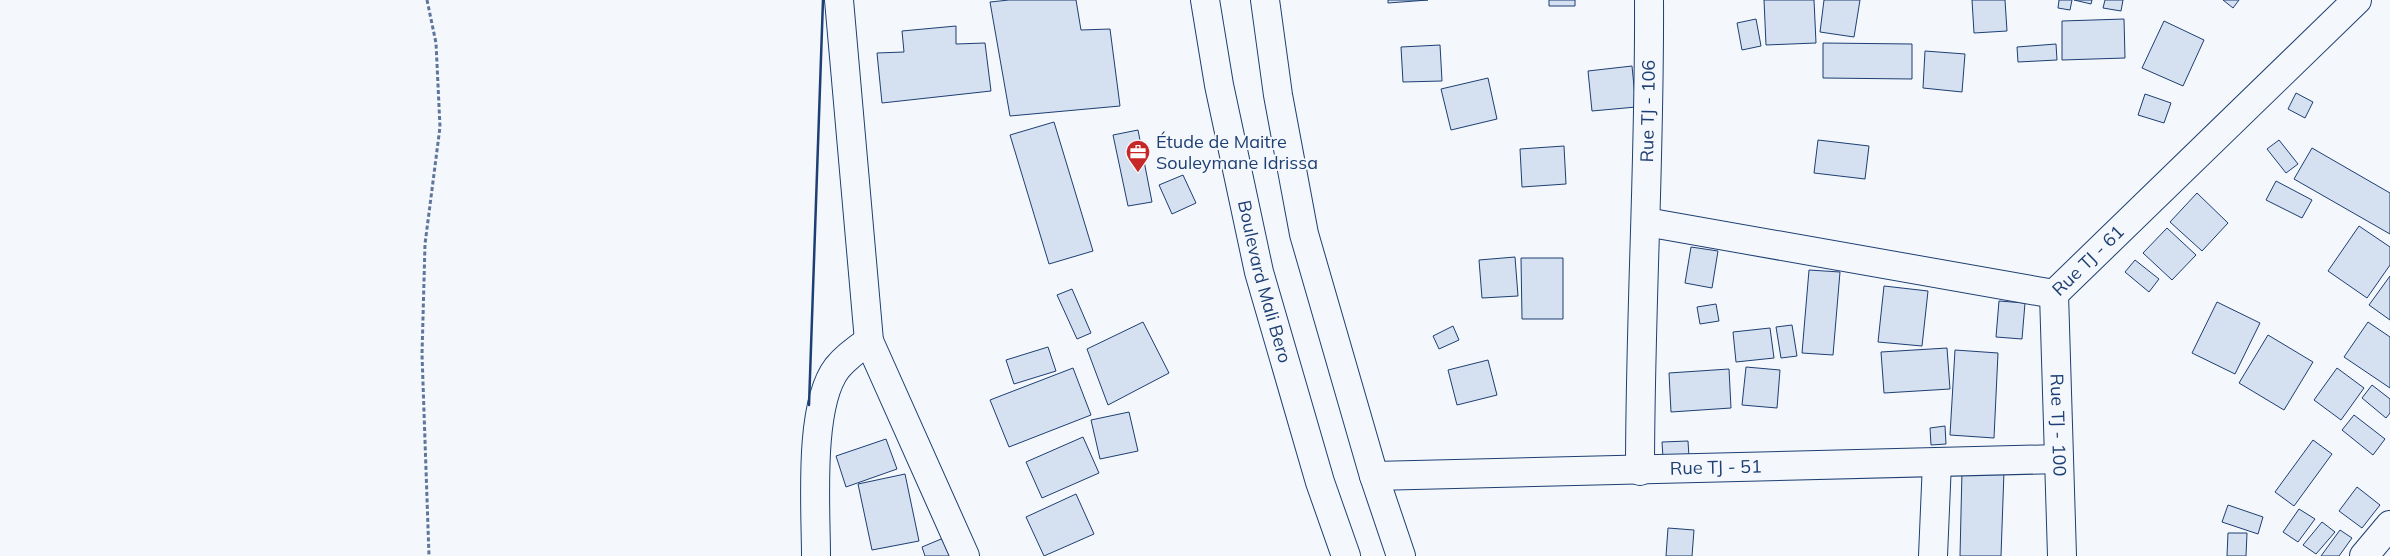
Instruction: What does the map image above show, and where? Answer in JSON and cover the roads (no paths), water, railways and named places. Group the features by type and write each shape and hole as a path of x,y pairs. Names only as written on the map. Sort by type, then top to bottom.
{"street":[{"path":"839,0 869,341 965,556"},
{"name":"Boulevard Mali Bero","path":"1205,0 1221,95 1259,272 1320,482 1346,556"},
{"path":"1265,0 1278,95 1304,234 1374,476 1401,556"},
{"name":"Rue TJ - 106","path":"1640,471 1640,360 1646,222 1649,0"},
{"name":"Rue TJ - 61","path":"1646,222 2054,294 2357,0"},
{"name":"Rue TJ - 100","path":"2054,294 2062,556"},
{"path":"816,556 816,470 820,418 826,390 836,370 850,354 869,341"},
{"name":"Rue TJ - 51","path":"1374,476 1640,471 2059,459"},
{"path":"1933,556 1937,462"},
{"path":"2364,556 2390,525"}],"place":[{"name":"Étude de Maitre Souleymane Idrissa","path":"1138,173"}]}
